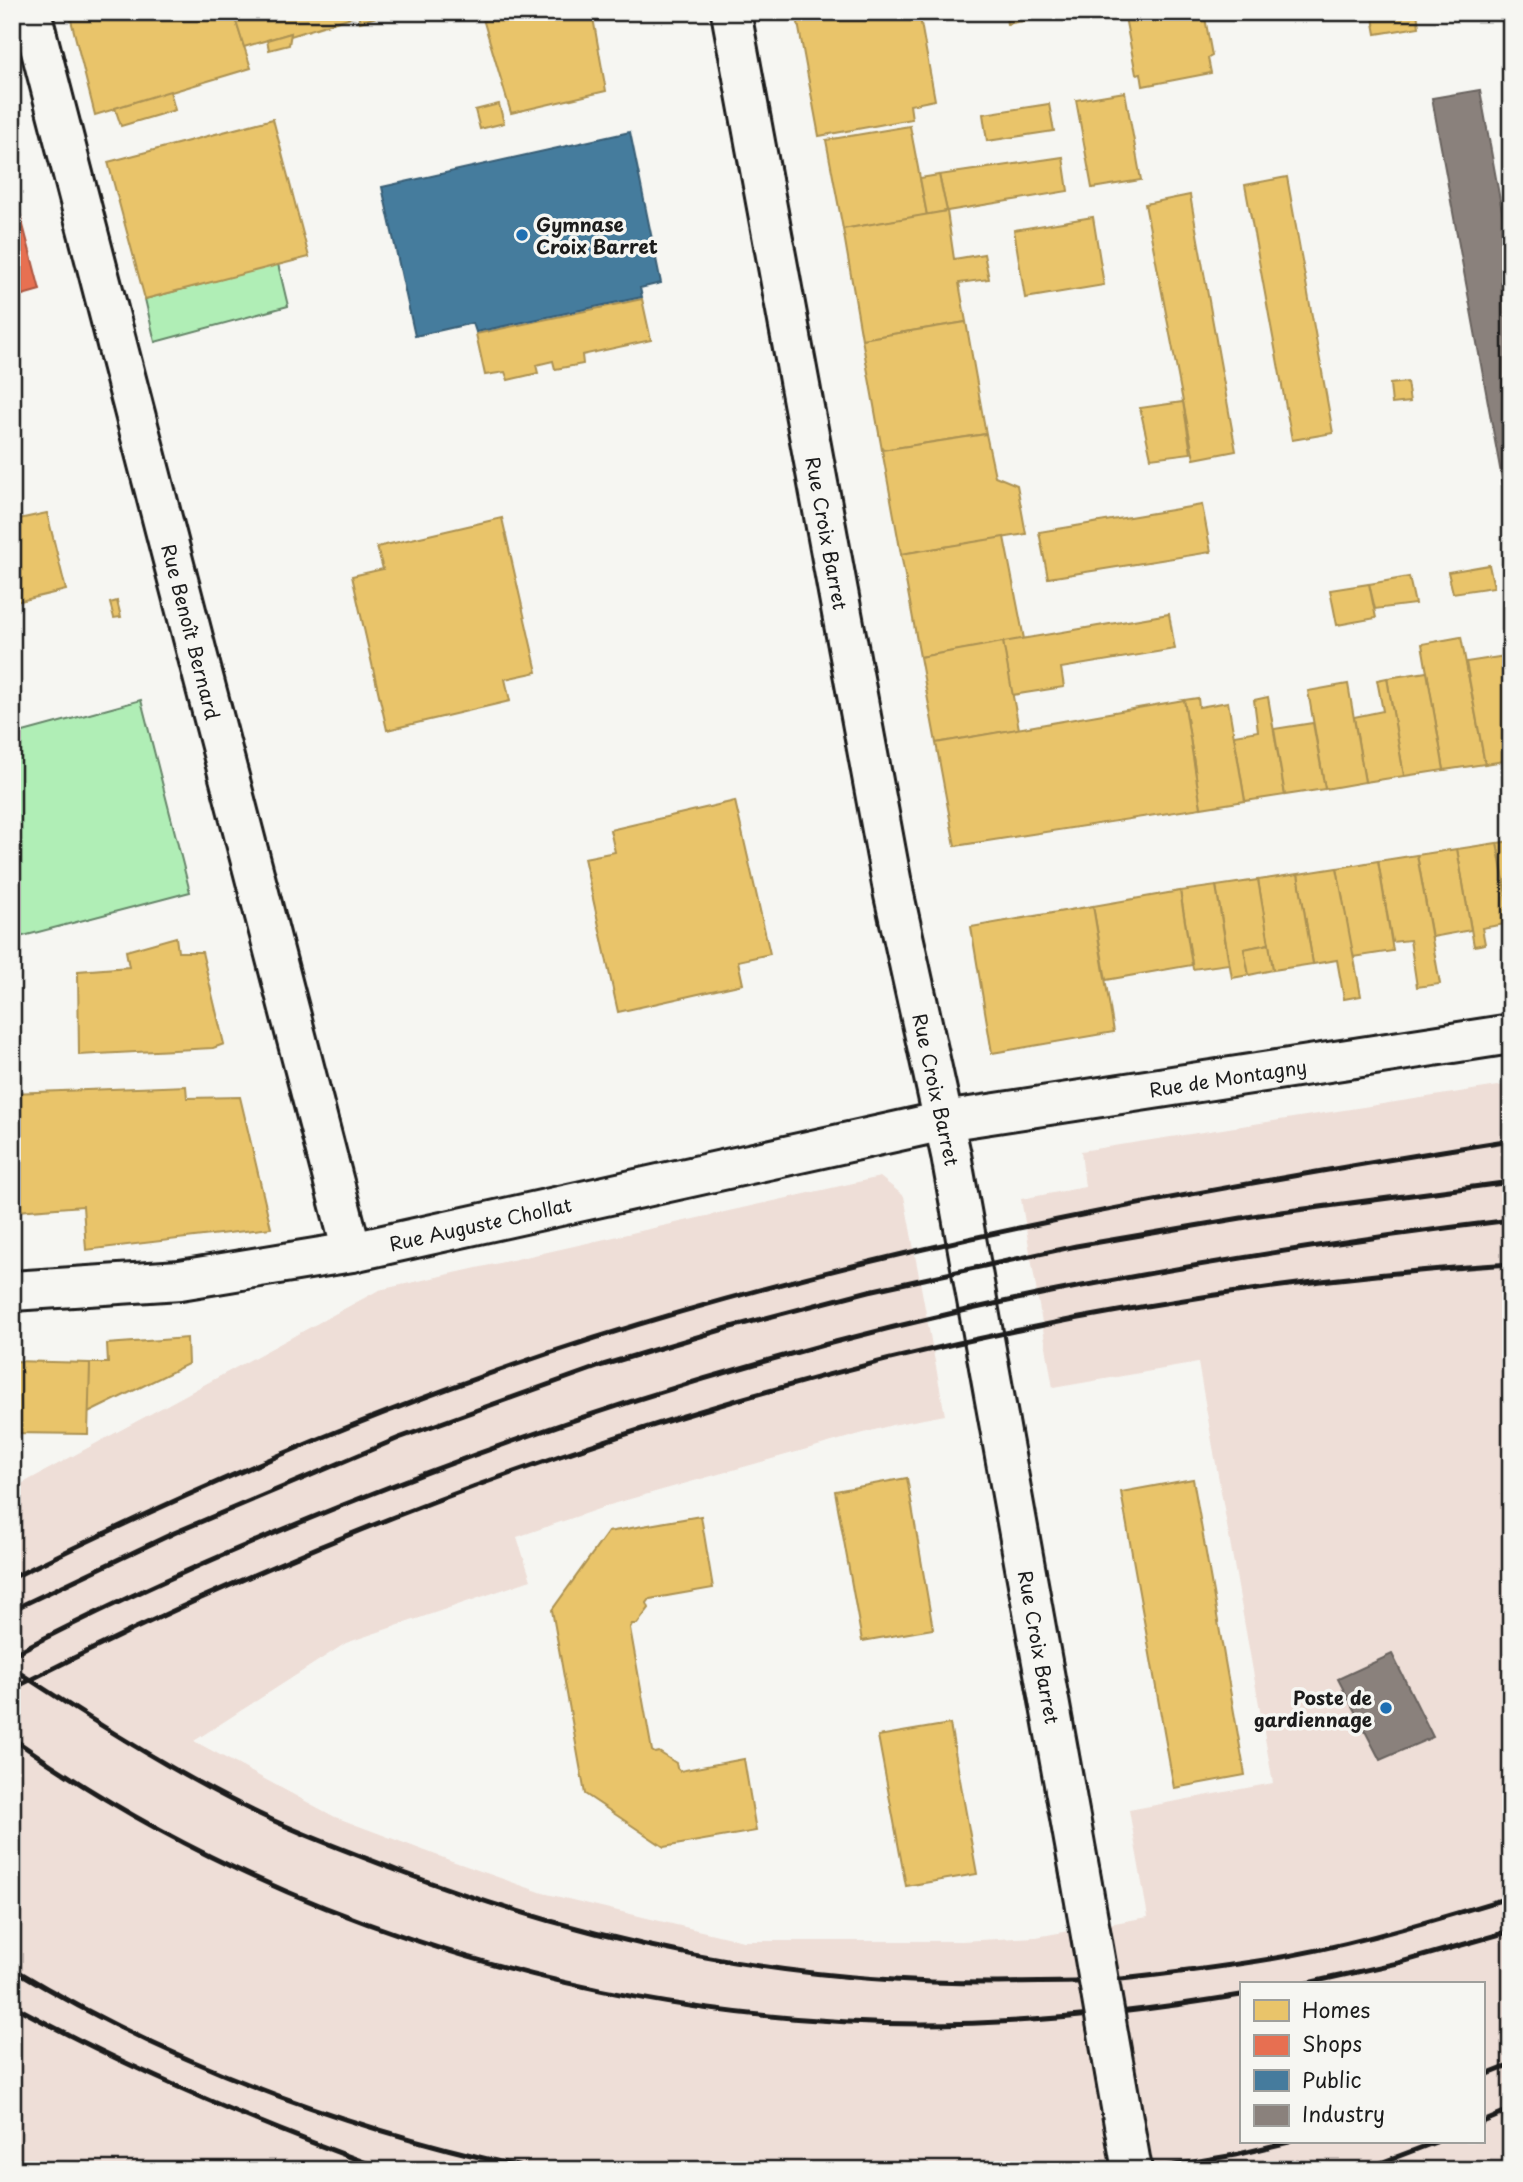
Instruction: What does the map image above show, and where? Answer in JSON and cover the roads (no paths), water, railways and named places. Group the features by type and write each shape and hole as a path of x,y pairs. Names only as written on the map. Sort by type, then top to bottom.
{"street":[{"name":"Rue Benoît Bernard","path":"31,12 352,1252"},
{"name":"Rue Croix Barret","path":"731,12 894,895 944,1121 1132,2170"},
{"name":"Rue de Montagny","path":"944,1121 1511,1034"},
{"name":"Rue Auguste Chollat","path":"12,1291 180,1280 352,1252 944,1121"}],"railway":[{"path":"12,1578 154,1510 372,1418 520,1363 707,1304 820,1274 1049,1222 1279,1178 1511,1140"},
{"path":"12,1610 174,1533 399,1438 603,1365 731,1327 869,1291 1076,1246 1259,1215 1511,1182"},
{"path":"12,1655 176,1576 433,1470 615,1407 800,1351 988,1305 1082,1286 1296,1249 1511,1220"},
{"path":"12,1689 189,1604 369,1527 553,1458 740,1399 929,1350 1121,1310 1315,1282 1511,1264"},
{"path":"12,1668 97,1723 213,1791 338,1848 470,1896 543,1919 617,1939 767,1967 921,1981 1101,1981 1290,1956 1385,1934 1511,1897"},
{"path":"12,1738 105,1799 203,1852 304,1899 410,1938 518,1971 627,1995 738,2013 896,2024 995,2022 1095,2015 1240,1995"},
{"path":"1312,1982 1398,1963 1511,1931"},
{"path":"12,1968 136,2035 200,2065 266,2091 399,2136 536,2170"},
{"path":"12,2005 103,2052 196,2095 386,2170"},
{"path":"1484,2076 1511,2065"},
{"path":"1484,2122 1511,2110"},
{"path":"1145,2170 1235,2155 1281,2144"},
{"path":"1362,2170 1431,2144"}],"place":[{"name":"Gymnase Croix Barret","path":"522,235"},
{"name":"Poste de gardiennage","path":"1386,1708"}]}
